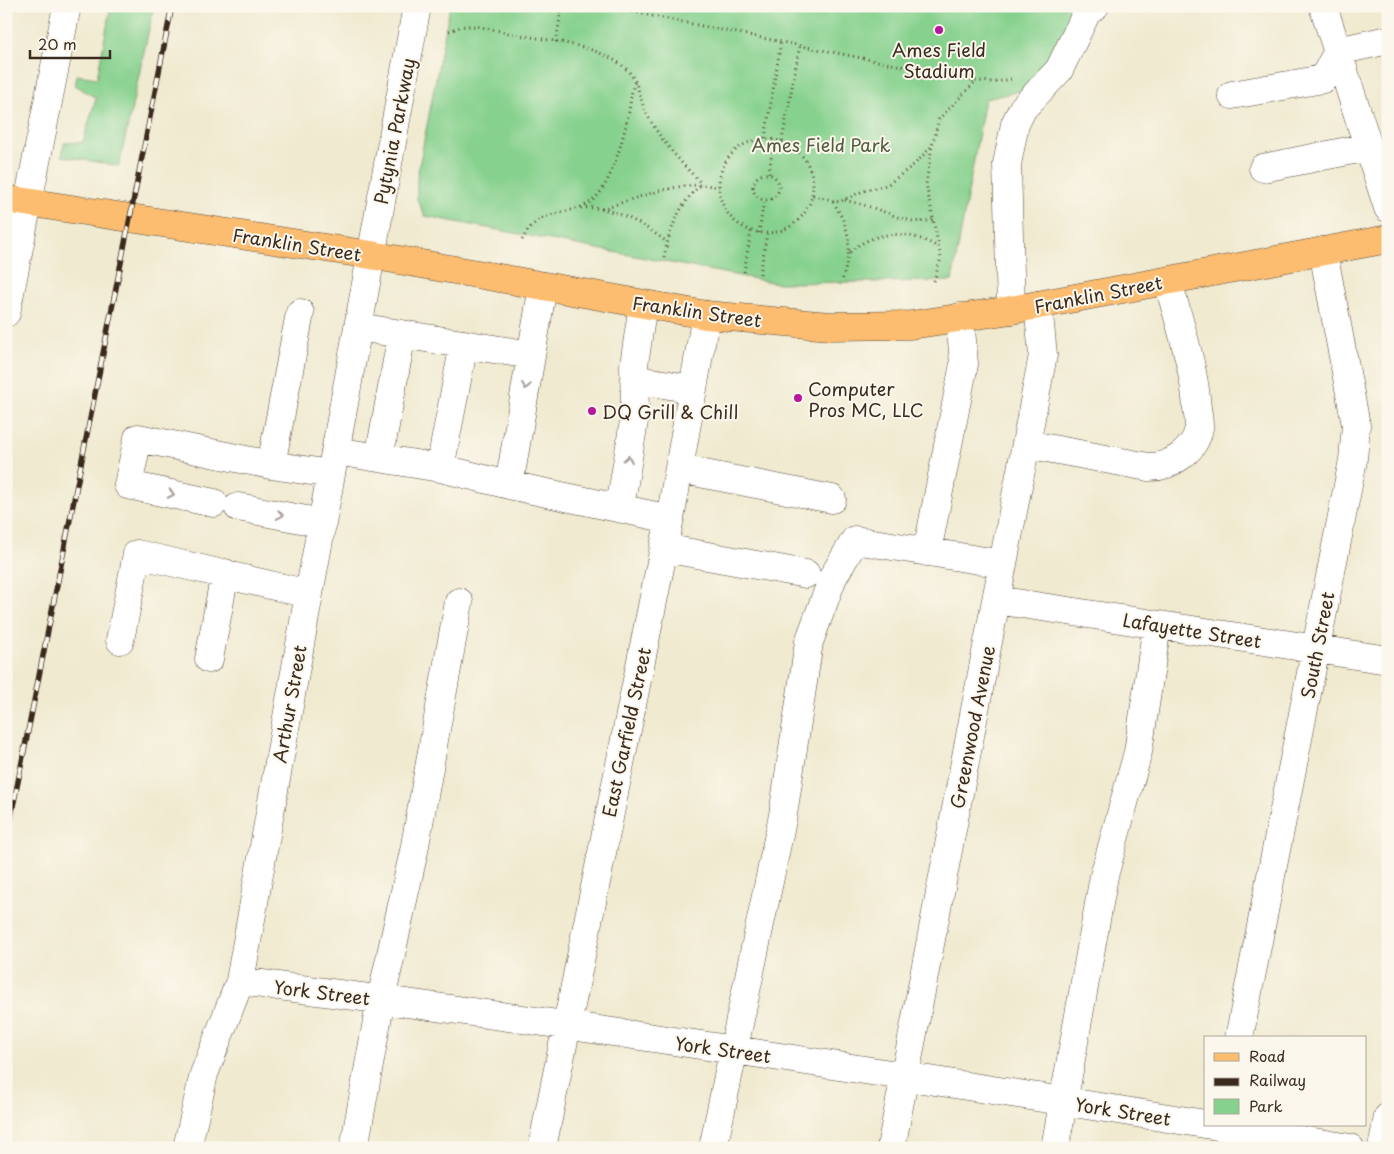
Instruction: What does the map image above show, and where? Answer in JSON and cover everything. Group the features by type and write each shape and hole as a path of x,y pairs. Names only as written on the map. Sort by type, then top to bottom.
{"main road":[{"name":"Franklin Street","path":"17,201 370,255 706,315 830,326 911,325 1011,310 1388,239"}],"street":[{"path":"6,313 17,201 67,6"},
{"name":"Pytynia Parkway","path":"370,255 417,6"},
{"path":"1011,310 1007,164 1015,124 1023,108 1059,70 1087,12 1095,6"},
{"path":"1323,6 1388,208"},
{"path":"1338,51 1388,40"},
{"path":"1232,95 1323,80 1338,51"},
{"path":"1263,168 1368,147"},
{"name":"South Street","path":"1239,1036 1353,460 1356,425 1323,251"},
{"name":"Arthur Street","path":"187,1148 204,1074 240,981 370,255"},
{"path":"1026,444 1148,467 1168,465 1179,458 1191,443 1198,428 1196,387 1168,280"},
{"path":"509,486 543,286"},
{"path":"620,507 635,414 634,366 643,304"},
{"name":"Greenwood Avenue","path":"891,1148 1043,355 1038,305"},
{"path":"272,465 300,313"},
{"name":"East Garfield Street","path":"542,1148 670,519 706,315"},
{"path":"927,552 964,364 960,317"},
{"path":"358,327 531,355"},
{"path":"379,458 402,334"},
{"path":"440,468 464,344"},
{"path":"634,379 693,389"},
{"path":"322,523 128,485 138,438 272,465 333,463 379,458 440,468 509,486 620,507 670,519"},
{"path":"679,469 832,499"},
{"path":"713,1148 732,1050 783,815 808,642 833,577 855,540 1003,564"},
{"path":"664,548 806,574"},
{"path":"120,640 137,554 309,594"},
{"path":"209,658 225,573"},
{"name":"Lafayette Street","path":"996,600 1388,660"},
{"path":"354,1148 381,999 414,851 459,602"},
{"path":"1055,1148 1104,876 1138,752 1157,625"},
{"name":"York Street","path":"240,981 566,1025 905,1075 1064,1101 1215,1130 1350,1148"},
{"path":"1382,1148 1388,1117"}],"path":[{"path":"556,42 562,6"},
{"path":"603,6 976,80 996,82 1016,77"},
{"path":"450,32 458,28 480,27 582,47 614,59 626,68 635,81 640,91 643,107 652,123 680,162 702,184"},
{"path":"765,138 781,42"},
{"path":"782,141 800,45"},
{"path":"934,281 940,264 939,248 926,184 932,146 939,120 976,80"},
{"path":"578,208 599,194 608,174 623,137 635,81"},
{"path":"755,139 774,139 792,146 805,158 812,174 813,195 806,212 794,225 767,234 751,232 729,215 720,199 719,187 725,161 738,148 755,139"},
{"path":"769,173 774,139"},
{"path":"845,200 863,191 887,185 915,164 932,146"},
{"path":"769,173 777,179 780,189 774,198 764,200 755,194 753,184 759,175 769,173"},
{"path":"664,258 667,242 680,211 702,184"},
{"path":"522,240 531,224 546,216 578,208 602,209 652,194 702,184 719,187"},
{"path":"813,195 833,201 845,200 875,208 904,220 919,222 933,220"},
{"path":"758,233 764,200"},
{"path":"833,201 848,232 850,252 842,281"},
{"path":"602,209 638,224 667,242"},
{"path":"744,272 751,232"},
{"path":"760,274 767,234"},
{"path":"850,252 863,242 887,234 912,236 939,248"}],"green space":[{"path":"111,6 154,6 119,166 62,156 64,143 83,142 96,98 75,85 77,75 97,78"},
{"name":"Ames Field Park","path":"450,6 1071,6 1068,24 1053,67 1025,90 985,99 952,281 776,283 425,216 417,199 417,177"}],"railway":[{"path":"6,842 172,6"}],"place":[{"name":"Ames Field Stadium","path":"939,30"},
{"name":"Computer Pros MC, LLC","path":"798,398"},
{"name":"DQ Grill & Chill","path":"592,411"}]}
